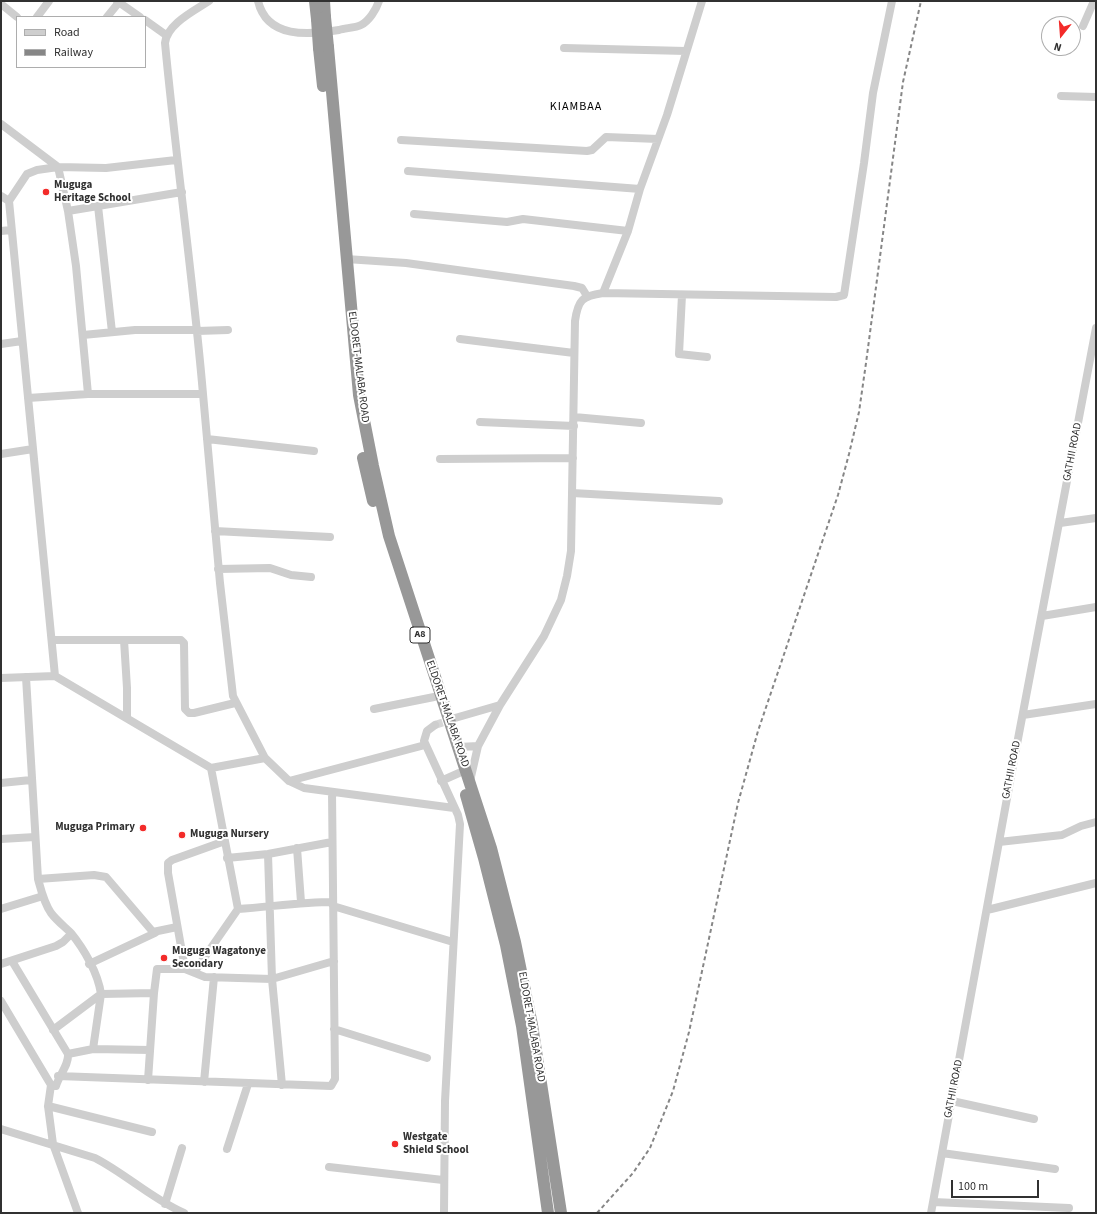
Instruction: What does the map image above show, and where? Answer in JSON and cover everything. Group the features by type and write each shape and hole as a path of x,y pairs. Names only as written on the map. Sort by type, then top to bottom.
{"highway":[{"name":"A8","path":"315,1 321,18 324,48"},
{"name":"A8","path":"321,18 324,1"},
{"name":"ELDORET-MALABA ROAD","path":"324,48 359,395 373,466 389,536 413,614 492,848 515,942 536,1049 561,1213"},
{"name":"ELDORET-MALABA ROAD","path":"324,48 355,414 366,476 384,545 459,774 488,872 506,945 522,1026 533,1116 548,1213"}],"street":[{"path":"38,16 49,1"},
{"path":"108,16 119,1 139,16"},
{"path":"209,1 186,16 166,35 165,43 176,160 182,192 197,330 218,569 235,703 266,758 290,781 304,788 454,808"},
{"path":"258,1 266,18 276,27 290,33 331,31 360,26 374,12 380,1"},
{"path":"603,293 628,231 640,189 658,139 702,1"},
{"path":"470,782 478,746 500,705 544,636 561,600 571,552 574,353 579,304 587,296 603,293 836,298 844,295 873,93 892,1"},
{"path":"1083,26 1094,1"},
{"path":"1,4 16,16"},
{"path":"146,21 166,35"},
{"path":"564,48 686,51"},
{"path":"1061,96 1096,97"},
{"path":"1,124 58,167 68,211 76,266 88,394"},
{"path":"401,140 592,150 606,137 658,139"},
{"path":"55,676 8,200 27,174 31,171 58,167 106,168 176,160"},
{"path":"408,171 640,189"},
{"path":"68,211 182,192"},
{"path":"1,196 8,200"},
{"path":"98,206 112,332"},
{"path":"414,214 507,222 522,219 628,231"},
{"path":"1,231 11,230"},
{"path":"346,259 406,262 574,286 582,288 587,296"},
{"path":"682,295 679,354 707,357"},
{"name":"GATHII ROAD","path":"931,1213 1023,715 1094,353 1096,328"},
{"path":"83,335 112,332 228,330"},
{"path":"460,339 574,353"},
{"path":"1,344 22,341"},
{"path":"28,398 88,394 203,394"},
{"path":"574,416 641,422"},
{"path":"480,422 574,426"},
{"path":"207,439 314,451"},
{"path":"1,454 33,449"},
{"path":"440,459 573,458"},
{"path":"572,493 719,501"},
{"path":"1060,523 1096,518"},
{"path":"215,530 330,537"},
{"path":"218,569 270,568 291,575 311,577"},
{"path":"1042,616 1096,607"},
{"path":"52,640 183,642 185,709 189,713 224,707 235,703"},
{"path":"124,640 127,718"},
{"path":"1,678 55,676 211,768 266,758"},
{"path":"26,677 38,879 43,896 52,913 71,934 100,986 101,994 93,1049"},
{"path":"374,709 434,697"},
{"path":"1023,715 1096,704"},
{"path":"455,718 500,705"},
{"path":"435,725 427,730 424,741 425,745 460,824 445,1101 443,1180 444,1213"},
{"path":"290,781 425,745"},
{"path":"459,747 478,746"},
{"path":"194,972 238,909 227,858 211,768"},
{"path":"441,781 459,774"},
{"path":"1,783 31,780"},
{"path":"58,1076 331,1086 335,1079 332,792"},
{"path":"999,842 1062,835 1081,826 1096,822"},
{"path":"1,838 35,837"},
{"path":"185,970 168,873 168,863 172,860 225,841"},
{"path":"227,858 268,854 332,842"},
{"path":"297,848 301,902"},
{"path":"268,854 272,979 282,1085"},
{"path":"38,879 94,875 106,877 151,931 155,933"},
{"path":"987,910 1096,883"},
{"path":"1,909 43,896"},
{"path":"238,909 269,907 301,902 333,904 453,942"},
{"path":"89,964 155,933 178,927"},
{"path":"1,964 56,946 63,942 71,934"},
{"path":"12,961 68,1054 68,1060 58,1076 56,1086 51,1085"},
{"path":"148,1080 157,969 185,970 205,977 272,979 334,961"},
{"path":"204,1082 214,977"},
{"path":"53,1030 101,994 154,993"},
{"path":"1,1001 51,1085 48,1106 53,1144 78,1213"},
{"path":"334,1029 426,1058"},
{"path":"68,1054 93,1049 150,1050"},
{"path":"227,1149 248,1084"},
{"path":"952,1100 1034,1119"},
{"path":"48,1106 152,1132"},
{"path":"1,1129 95,1158 107,1164 164,1204 184,1213"},
{"path":"164,1204 182,1148"},
{"path":"942,1153 1055,1169"},
{"path":"329,1167 443,1180"},
{"path":"933,1202 1069,1208"}],"tunnel":[{"path":"435,725 453,719"}],"railway":[{"path":"597,1213 633,1173 650,1148 673,1091 689,1032 738,803 758,731 838,495 849,454 859,412 903,82 921,1"}],"place":[{"name":"Muguga Heritage School","path":"46,192"},
{"name":"Muguga Primary","path":"143,828"},
{"name":"Muguga Nursery","path":"182,835"},
{"name":"Muguga Wagatonye Secondary","path":"164,958"},
{"name":"Westgate Shield School","path":"395,1144"}],"district":[{"name":"KIAMBAA","path":"576,107"}]}
